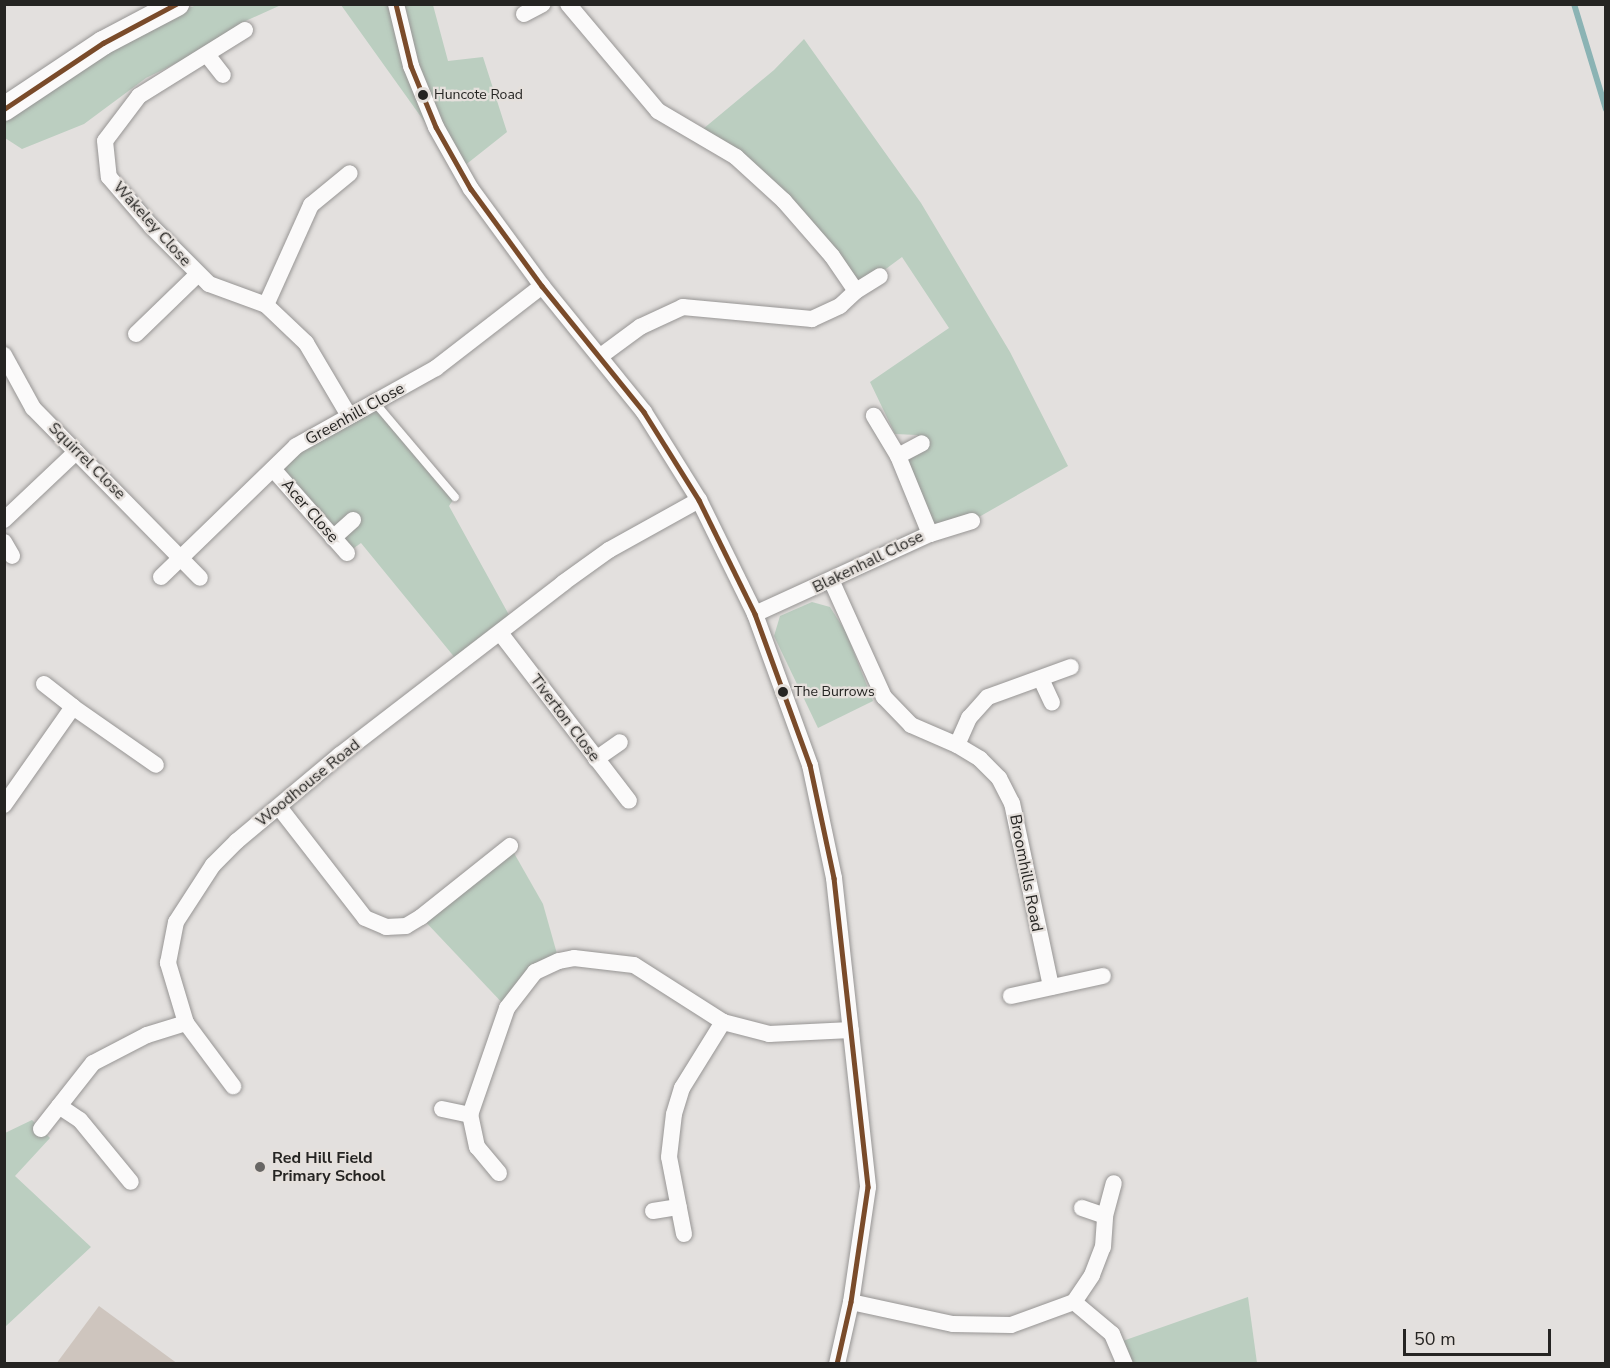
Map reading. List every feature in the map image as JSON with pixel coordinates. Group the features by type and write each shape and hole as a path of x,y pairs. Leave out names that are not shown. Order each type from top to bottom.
{"street":[{"path":"4,109 103,43 177,4"},
{"path":"396,4 411,66 436,126 471,189 542,286 602,355 644,412 699,500 755,614 810,765 824,822 851,1030 868,1187 851,1302 837,1364"},
{"path":"524,14 543,4"},
{"path":"568,4 657,111 736,157 784,201 831,256 856,291"},
{"name":"Wakeley Close","path":"245,30 208,56 185,66 139,96 105,141 109,177 209,284 266,305 306,343 348,414"},
{"path":"208,56 223,75"},
{"path":"266,305 311,205 350,173"},
{"path":"136,334 198,274"},
{"path":"602,355 640,327 683,307 812,319 840,306 856,291 880,276"},
{"name":"Greenhill Close","path":"161,577 296,446 348,414 376,404 478,338 542,286"},
{"name":"Squirrel Close","path":"4,355 33,408 200,578"},
{"name":"Blakenhall Close","path":"755,614 832,582 930,534 898,456 874,416"},
{"path":"898,456 922,442"},
{"path":"4,520 76,453"},
{"name":"Acer Close","path":"273,469 347,553"},
{"name":"Woodhouse Road","path":"186,1023 168,963 176,922 213,866 340,755 609,550 699,500"},
{"path":"333,537 353,520"},
{"path":"930,534 972,521"},
{"name":"Broomhills Road","path":"832,582 884,697 911,726 957,745 980,759 999,778 1012,803 1051,987"},
{"name":"Tiverton Close","path":"501,634 629,801"},
{"path":"957,745 969,718 988,697 1071,667"},
{"path":"1041,679 1052,703"},
{"path":"44,684 156,765"},
{"path":"4,805 73,707"},
{"path":"596,759 620,742"},
{"path":"279,807 365,918 386,927 406,926 421,917 510,846"},
{"path":"499,1173 477,1147 470,1115 507,1008 535,972 558,961 574,958 634,965 723,1022 769,1034 851,1030"},
{"path":"1011,996 1103,976"},
{"path":"684,1234 669,1157 674,1114 682,1088 723,1022"},
{"path":"41,1129 72,1084 93,1063 147,1035 186,1023 233,1086"},
{"path":"59,1106 80,1120 131,1182"},
{"path":"442,1109 470,1115"},
{"path":"851,1302 953,1324 1011,1325 1074,1302 1092,1275 1103,1247 1105,1216 1114,1183"},
{"path":"653,1211 679,1207"},
{"path":"1082,1208 1105,1216"},
{"path":"1074,1302 1112,1334 1125,1364"}],"lane":[{"path":"376,404 455,497"}],"green space":[{"path":"197,5 281,5 241,23 205,49 146,78 84,124 22,149 5,138 5,115 176,12"},
{"path":"341,5 433,5 448,61 483,57 507,132 459,170"},
{"path":"804,39 921,203 1010,352 1068,466 972,521 930,534 898,456 922,442 917,435 895,434 870,382 949,328 902,257 856,291 784,201 697,134 774,70"},
{"path":"376,404 455,497 449,506 514,624 460,664 361,543 347,553 273,469"},
{"path":"812,602 830,607 846,632 873,701 818,728 774,636 780,616"},
{"path":"510,846 543,904 559,961 507,1008 421,917"},
{"path":"32,1120 50,1138 15,1176 91,1247 5,1327 5,1133"},
{"path":"1248,1297 1257,1363 1125,1363 1117,1343"}],"building":[{"path":"99,1306 178,1364 56,1364"}],"waterway":[{"path":"1574,4 1606,109"}],"transit line":[{"name":"50","path":"4,109 103,43 176,4"},
{"name":"50","path":"396,4 411,66 436,127 471,189 542,286 644,412 699,500 755,614 810,765 834,878 868,1187 851,1302 837,1364"}],"place":[{"name":"Huncote Road","path":"423,95"},
{"name":"The Burrows","path":"783,692"},
{"name":"Red Hill Field Primary School","path":"260,1167"}]}
